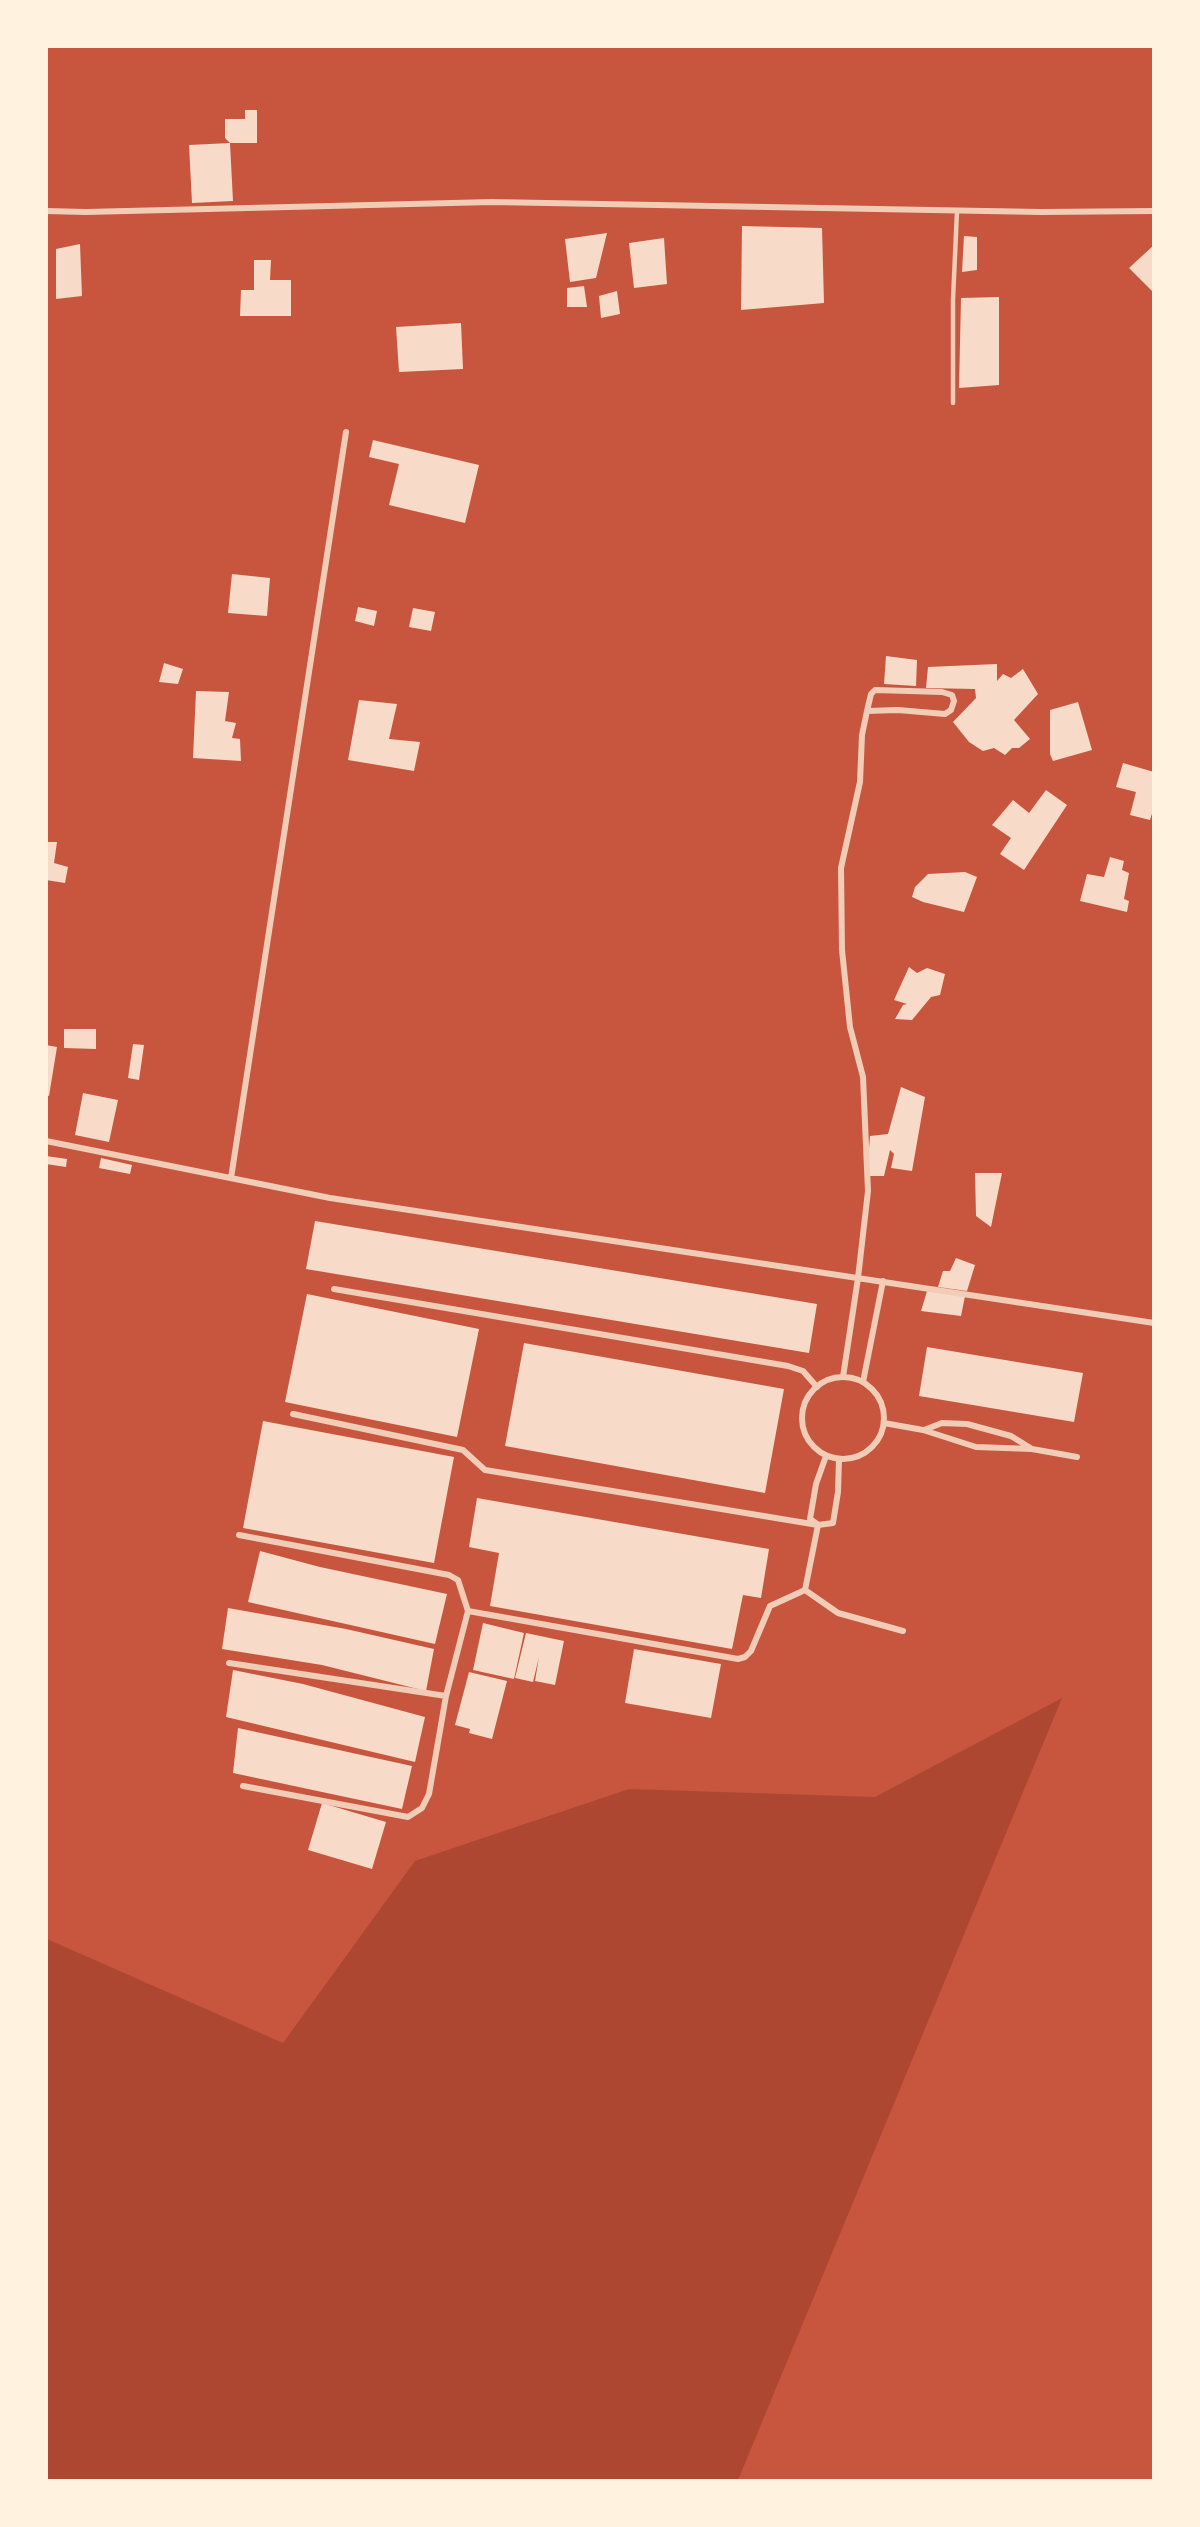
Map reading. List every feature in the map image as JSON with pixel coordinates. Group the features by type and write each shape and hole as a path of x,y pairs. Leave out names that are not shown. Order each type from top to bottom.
{"street":[{"path":"46,211 86,212 492,202 957,211 1154,211"},
{"path":"231,1178 346,432"},
{"path":"843,1377 868,1191 863,1077 850,1027 842,950 841,868 860,782 861,735 871,694 874,690 882,688 942,692 952,695 954,701 951,710 945,714 898,710 867,711"},
{"path":"46,1141 330,1198 1154,1323"},
{"path":"863,1382 883,1281"},
{"path":"334,1288 788,1366 803,1371 817,1387"},
{"path":"843,1377 863,1382 878,1395 883,1407 884,1423 881,1433 874,1445 864,1453 852,1458 839,1459 826,1456 815,1448 807,1437 803,1424 806,1404 817,1387 829,1380 843,1377"},
{"path":"293,1414 463,1450 485,1470 818,1525 833,1523 838,1492 839,1459"},
{"path":"884,1423 923,1430 976,1447 1032,1449 1077,1457"},
{"path":"923,1430 942,1423 967,1424 1011,1436 1032,1449"},
{"path":"818,1525 810,1519 816,1484 826,1456"},
{"path":"805,1590 818,1525"},
{"path":"239,1535 449,1575 459,1580 468,1611 446,1696 429,1794 422,1808 408,1816 243,1786"},
{"path":"468,1611 738,1659 746,1657 751,1651 770,1606 805,1590"},
{"path":"805,1590 838,1613 903,1631"},
{"path":"230,1663 446,1696"}],"lane":[{"path":"953,403 952,300 957,211"}],"shaded area":[{"path":"1062,1698 738,2480 47,2480 47,1939 283,2043 415,1861 629,1789 875,1797"}],"building":[{"path":"245,110 257,110 257,143 230,143 225,138 225,119 245,119"},
{"path":"230,143 233,201 192,203 189,145"},
{"path":"742,226 822,228 824,303 741,310"},
{"path":"607,233 596,278 570,282 565,239"},
{"path":"964,236 977,237 977,270 962,272"},
{"path":"664,238 667,284 634,288 629,243"},
{"path":"80,244 82,296 56,299 56,249"},
{"path":"1154,245 1154,293 1129,268"},
{"path":"254,260 271,260 270,280 291,280 291,316 240,316 241,290 254,290"},
{"path":"584,286 587,307 567,307 567,288"},
{"path":"617,291 620,314 601,318 599,296"},
{"path":"999,297 999,385 959,388 961,298"},
{"path":"461,323 463,369 399,372 396,327"},
{"path":"373,440 479,465 465,523 389,505 399,464 369,457"},
{"path":"232,574 270,578 267,616 228,613"},
{"path":"358,607 377,611 374,626 355,621"},
{"path":"413,608 435,612 431,631 409,627"},
{"path":"886,656 917,660 916,686 884,684"},
{"path":"164,663 183,669 178,684 159,682"},
{"path":"997,664 997,681 1003,674 1011,678 1023,669 1038,694 1014,720 1030,739 1019,748 1012,748 1005,755 994,748 983,751 969,742 953,722 976,698 975,689 926,688 928,667"},
{"path":"196,691 229,692 225,721 236,723 232,738 240,739 241,761 193,758"},
{"path":"359,700 397,704 389,739 420,742 414,771 348,760"},
{"path":"1078,702 1092,750 1053,761 1050,754 1050,710"},
{"path":"1123,763 1154,772 1154,807 1150,820 1130,815 1136,792 1116,787"},
{"path":"1046,790 1067,805 1024,870 1000,854 1011,838 992,825 1013,800 1029,813"},
{"path":"46,842 57,842 54,863 68,867 65,883 46,880"},
{"path":"1110,857 1124,861 1122,870 1129,873 1124,899 1129,901 1127,912 1080,901 1087,874 1104,877"},
{"path":"965,872 977,877 964,912 912,897 915,887 928,874"},
{"path":"909,967 917,973 927,968 945,974 940,995 931,997 912,1020 895,1019 903,1005 907,1004 894,1000"},
{"path":"64,1029 96,1029 96,1049 64,1048"},
{"path":"133,1044 144,1045 139,1080 128,1078"},
{"path":"46,1045 57,1047 49,1096 46,1095"},
{"path":"901,1087 925,1097 912,1171 891,1168 894,1154 890,1150 884,1176 867,1176 870,1136 888,1134"},
{"path":"83,1093 118,1100 109,1142 75,1135"},
{"path":"46,1156 67,1159 66,1167 46,1164"},
{"path":"101,1158 132,1165 130,1174 99,1168"},
{"path":"975,1173 1002,1173 991,1227 976,1216"},
{"path":"315,1221 817,1304 809,1353 306,1269"},
{"path":"956,1258 975,1265 967,1291 938,1287 943,1271 950,1271"},
{"path":"927,1291 965,1296 961,1316 921,1311"},
{"path":"307,1294 479,1329 457,1437 285,1402"},
{"path":"524,1343 784,1389 765,1493 505,1446"},
{"path":"927,1347 1083,1373 1074,1422 919,1396"},
{"path":"263,1421 454,1457 434,1563 243,1528"},
{"path":"477,1498 769,1549 761,1598 743,1595 732,1649 490,1606 499,1553 469,1547"},
{"path":"260,1551 320,1567 447,1594 435,1644 248,1602"},
{"path":"228,1608 346,1629 434,1649 426,1691 322,1665 222,1649"},
{"path":"483,1623 524,1633 514,1679 473,1670"},
{"path":"526,1633 564,1641 555,1685 535,1681 539,1657 533,1682 515,1678"},
{"path":"634,1649 721,1664 711,1718 625,1703"},
{"path":"233,1670 303,1684 425,1717 415,1762 226,1717"},
{"path":"469,1672 507,1681 492,1739 469,1733 470,1729 455,1725"},
{"path":"238,1728 412,1766 402,1809 233,1773"},
{"path":"322,1803 386,1822 372,1869 308,1850"}]}
